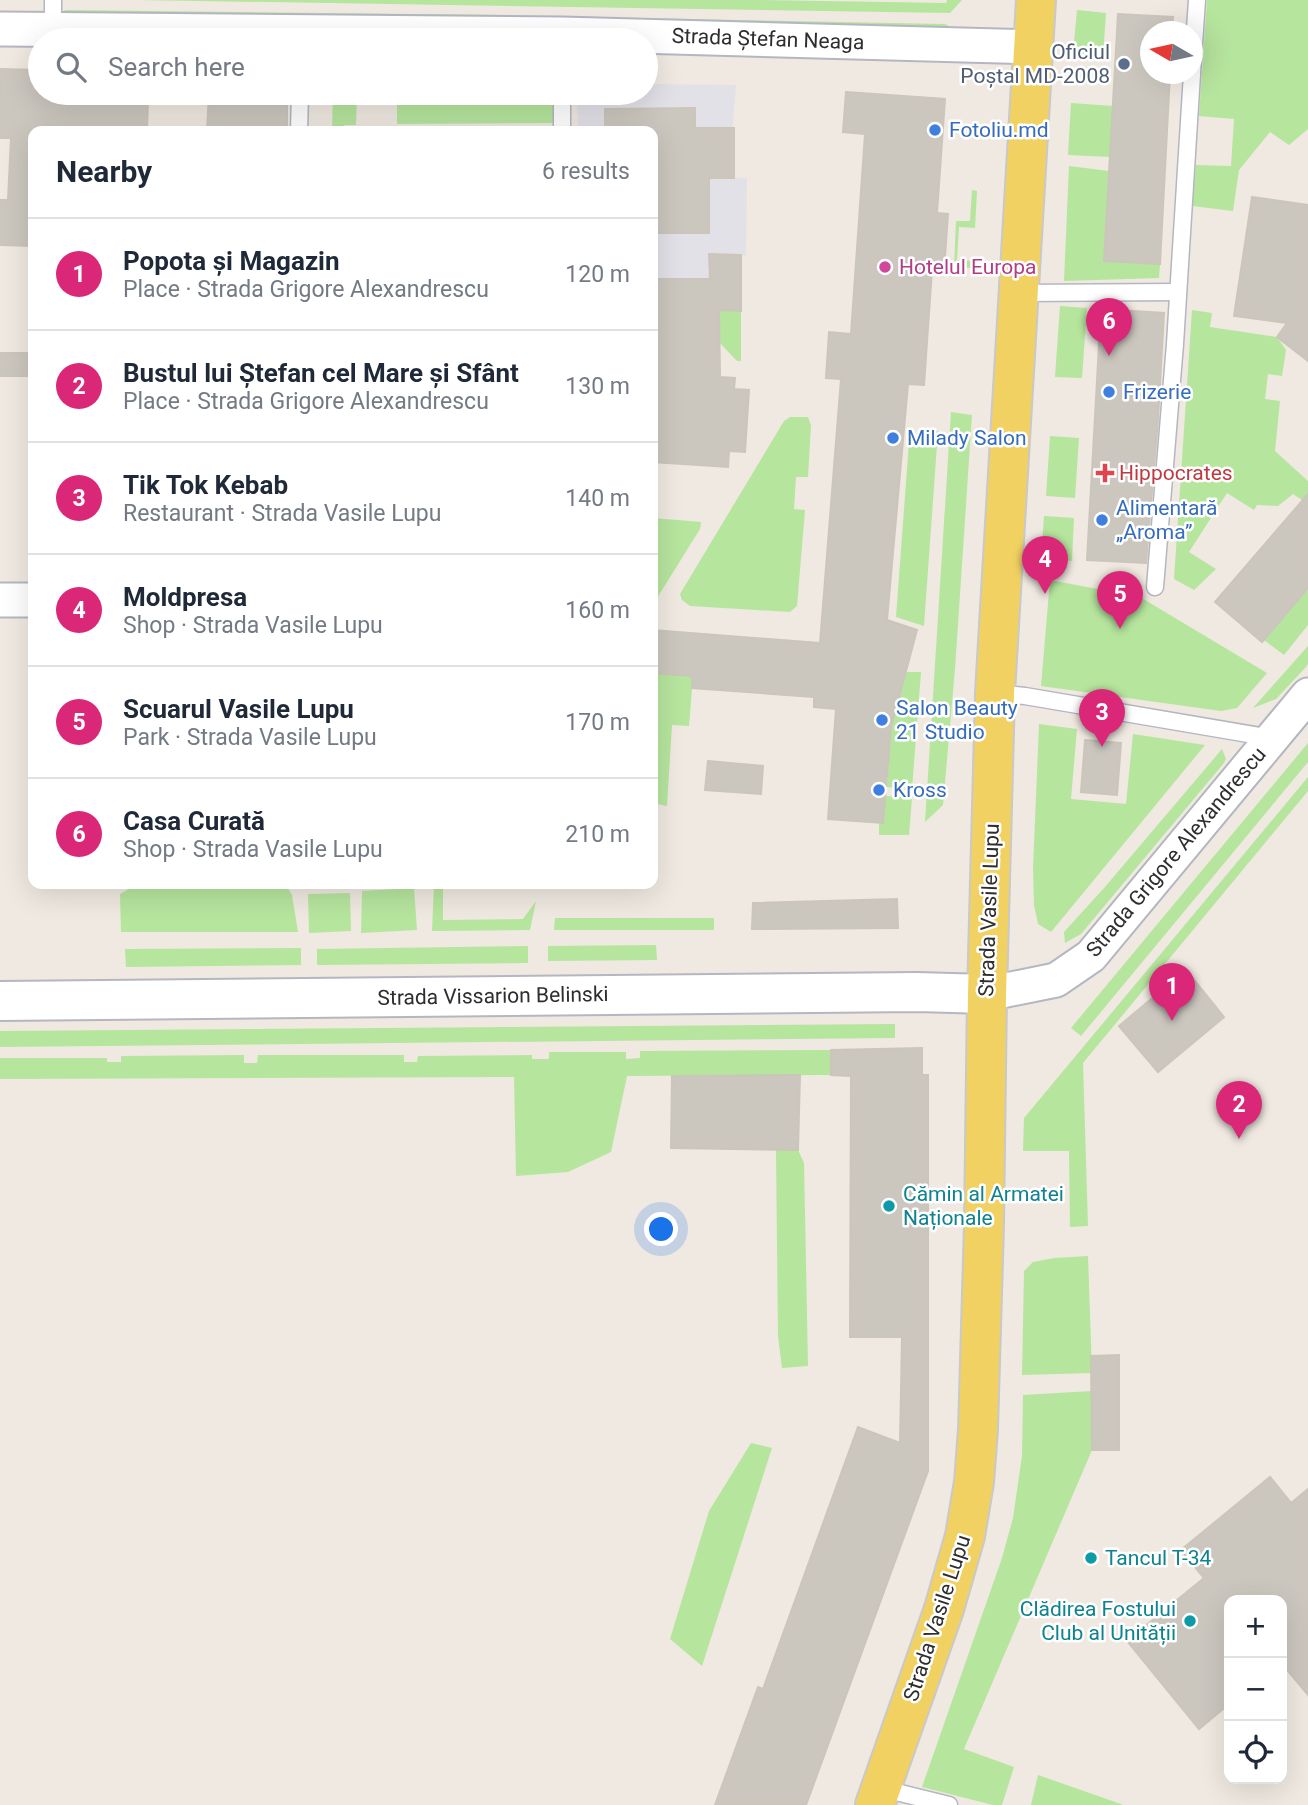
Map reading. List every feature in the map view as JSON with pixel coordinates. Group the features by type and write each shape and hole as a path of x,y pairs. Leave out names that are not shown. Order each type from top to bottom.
{"main road":[{"name":"Strada Vasile Lupu","path":"877,1797 944,1609 965,1536 974,1482 984,1224 995,693 1036,0"},
{"name":"Strada Vissarion Belinski","path":"0,1001 903,992 987,994"}],"street":[{"name":"Strada Ștefan Neaga","path":"0,29 53,14 211,28"},
{"name":"Strada Ștefan Neaga","path":"658,39 1033,47"},
{"path":"0,600 28,600"},
{"name":"Strada Grigore Alexandrescu","path":"987,994 1056,981 1091,956 1308,695"}],"lane":[{"path":"1196,21 1197,0"},
{"path":"1155,587 1191,84"},
{"path":"299,126 300,105"},
{"path":"562,105 562,126"},
{"path":"1019,293 1178,292"},
{"path":"995,693 1272,738"},
{"path":"877,1797 948,1805"}],"shaded area":[{"path":"658,84 736,85 733,121 734,178 747,178 746,256 741,255 741,311 658,308 658,126 578,126 577,105 658,105"}],"green space":[{"path":"137,0 759,0 946,3 947,0 962,0 950,13"},
{"path":"1207,0 1308,0 1308,129 1289,145 1270,132 1239,170 1233,211 1192,206 1196,165 1231,166 1234,119 1199,116"},
{"path":"1077,10 1106,13 1103,56 1073,53"},
{"path":"63,11 501,15 497,20 65,16"},
{"path":"540,16 944,24 948,25 949,30 540,24"},
{"path":"1071,103 1113,106 1110,157 1068,155"},
{"path":"333,105 357,105 356,125 332,126"},
{"path":"397,105 555,105 554,123 397,124"},
{"path":"1069,166 1109,171 1104,261 1160,264 1159,278 1064,281"},
{"path":"972,190 977,191 975,228 959,227 957,260 974,261 973,268 954,267 956,221 970,221"},
{"path":"1060,306 1087,308 1082,378 1055,377"},
{"path":"719,310 741,311 741,361 737,361 719,342"},
{"path":"1192,310 1212,313 1210,327 1277,337 1286,350 1282,376 1268,374 1265,399 1280,401 1275,451 1308,481 1308,504 1293,494 1278,506 1257,505 1254,510 1227,493 1189,552 1216,569 1194,590 1174,579"},
{"path":"951,412 972,415 943,805 925,822"},
{"path":"790,417 808,417 811,425 808,477 796,477 794,509 805,510 797,606 790,612 690,606 682,600 680,594 784,421"},
{"path":"923,430 938,431 924,626 896,617 909,442 921,444"},
{"path":"1050,436 1079,438 1075,498 1046,496"},
{"path":"1044,516 1074,518 1072,561 1041,559"},
{"path":"658,518 701,522 700,529 658,596"},
{"path":"1050,580 1140,597 1267,673 1237,708 1221,711 1041,686"},
{"path":"1308,588 1308,625 1284,655 1264,640"},
{"path":"1308,646 1308,664 1305,668 1276,699 1253,708"},
{"path":"905,672 921,672 912,789 887,787 892,713"},
{"path":"658,673 693,676 689,726 672,725 667,806 658,804"},
{"path":"1039,724 1077,729 1071,799 1126,804 1133,734 1205,745 1051,932 1038,924 1034,905"},
{"path":"1308,743 1308,762 1081,1036 1071,1028"},
{"path":"1222,749 1226,759 1224,763 1081,934 1065,943 1064,932"},
{"path":"1308,777 1308,791 1083,1063 1088,1226 1070,1227 1069,1151 1023,1151 1024,1118"},
{"path":"885,796 912,798 909,835 879,835 879,823 883,823"},
{"path":"129,889 288,889 292,895 298,932 121,932 120,894"},
{"path":"414,889 417,930 361,933 362,891"},
{"path":"434,889 443,889 443,920 523,919 536,901 530,930 432,931"},
{"path":"350,893 351,931 309,933 308,894"},
{"path":"555,918 714,918 714,930 554,930"},
{"path":"656,945 657,960 548,961 548,946"},
{"path":"528,946 528,963 317,965 317,949"},
{"path":"301,948 301,965 126,967 125,949"},
{"path":"895,1024 895,1038 0,1047 0,1031"},
{"path":"831,1050 831,1075 627,1076 611,1152 568,1172 516,1176 514,1077 0,1079 0,1058 107,1058 107,1062 121,1062 121,1056 244,1055 244,1063 257,1063 258,1055 404,1055 404,1062 417,1062 418,1056 532,1055 532,1059 549,1059 549,1052 626,1052 626,1059 640,1058 640,1051"},
{"path":"776,1150 798,1150 804,1163 808,1366 782,1368 778,1336"},
{"path":"1088,1256 1092,1373 1022,1375 1024,1271 1033,1262"},
{"path":"1092,1391 1092,1450 964,1749 1014,1767 1002,1805 922,1787 1002,1558 1013,1518 1022,1456 1023,1395"},
{"path":"751,1443 772,1448 702,1666 670,1639 709,1511"},
{"path":"1038,1775 1118,1803 1123,1805 1031,1805"}],"building":[{"path":"1118,14 1173,17 1173,21 1140,21 1140,84 1169,84 1160,264 1104,261"},
{"path":"0,69 28,70 28,105 148,105 147,126 28,126 28,246 0,245 0,200 8,200 11,138 0,138"},
{"path":"846,92 945,99 937,213 948,214 944,271 932,270 924,385 908,384 887,620 917,630 891,727 883,823 828,819 836,709 814,707 814,697 692,688 692,676 658,673 658,630 820,643 841,379 826,378 829,332 851,334 865,134 843,132"},
{"path":"208,105 287,105 287,126 207,126"},
{"path":"695,108 695,128 734,128 734,178 709,178 709,233 658,233 658,126 605,126 605,109"},
{"path":"1252,197 1308,205 1308,361 1277,337 1287,323 1234,316"},
{"path":"709,254 741,255 741,311 719,310 720,377 735,378 734,389 749,390 745,452 729,451 728,467 658,462 658,279 710,279"},
{"path":"1101,309 1164,313 1146,563 1087,560"},
{"path":"0,353 28,353 28,376 0,376"},
{"path":"1308,494 1308,588 1262,642 1215,602"},
{"path":"1085,740 1121,743 1117,795 1081,792"},
{"path":"708,761 763,766 761,794 705,790"},
{"path":"897,899 898,928 752,929 753,903"},
{"path":"1186,970 1224,1017 1158,1072 1119,1026"},
{"path":"922,1048 922,1075 928,1075 928,1471 806,1805 715,1805 758,1687 763,1689 858,1427 900,1443 902,1337 850,1337 851,1076 831,1075 831,1050"},
{"path":"800,1075 798,1150 671,1148 672,1076"},
{"path":"1119,1355 1119,1450 1092,1450 1091,1356"},
{"name":"Clădirea Fostului Club al Unității","path":"1270,1477 1291,1503 1308,1489 1308,1695 1287,1670 1287,1595 1224,1595 1224,1708 1199,1729 1127,1641 1204,1578 1181,1550"}],"place":[{"name":"Oficiul Poștal MD-2008","path":"1124,64"},
{"name":"Fotoliu.md","path":"935,130"},
{"name":"Hotelul Europa","path":"885,267"},
{"name":"Casa Curată","path":"1109,356"},
{"name":"Frizerie","path":"1109,392"},
{"name":"Milady Salon","path":"893,438"},
{"name":"Hippocrates","path":"1105,473"},
{"name":"Alimentară „Aroma”","path":"1102,520"},
{"name":"Moldpresa","path":"1045,594"},
{"name":"Scuarul Vasile Lupu","path":"1120,629"},
{"name":"Salon Beauty 21 Studio","path":"882,720"},
{"name":"Tik Tok Kebab","path":"1102,747"},
{"name":"Kross","path":"879,790"},
{"name":"Popota și Magazin","path":"1172,1021"},
{"name":"Bustul lui Ștefan cel Mare și Sfânt","path":"1239,1139"},
{"name":"Cămin al Armatei Naționale","path":"889,1206"},
{"name":"Tancul T-34","path":"1091,1558"},
{"name":"Clădirea Fostului Club al Unității","path":"1190,1621"}]}
